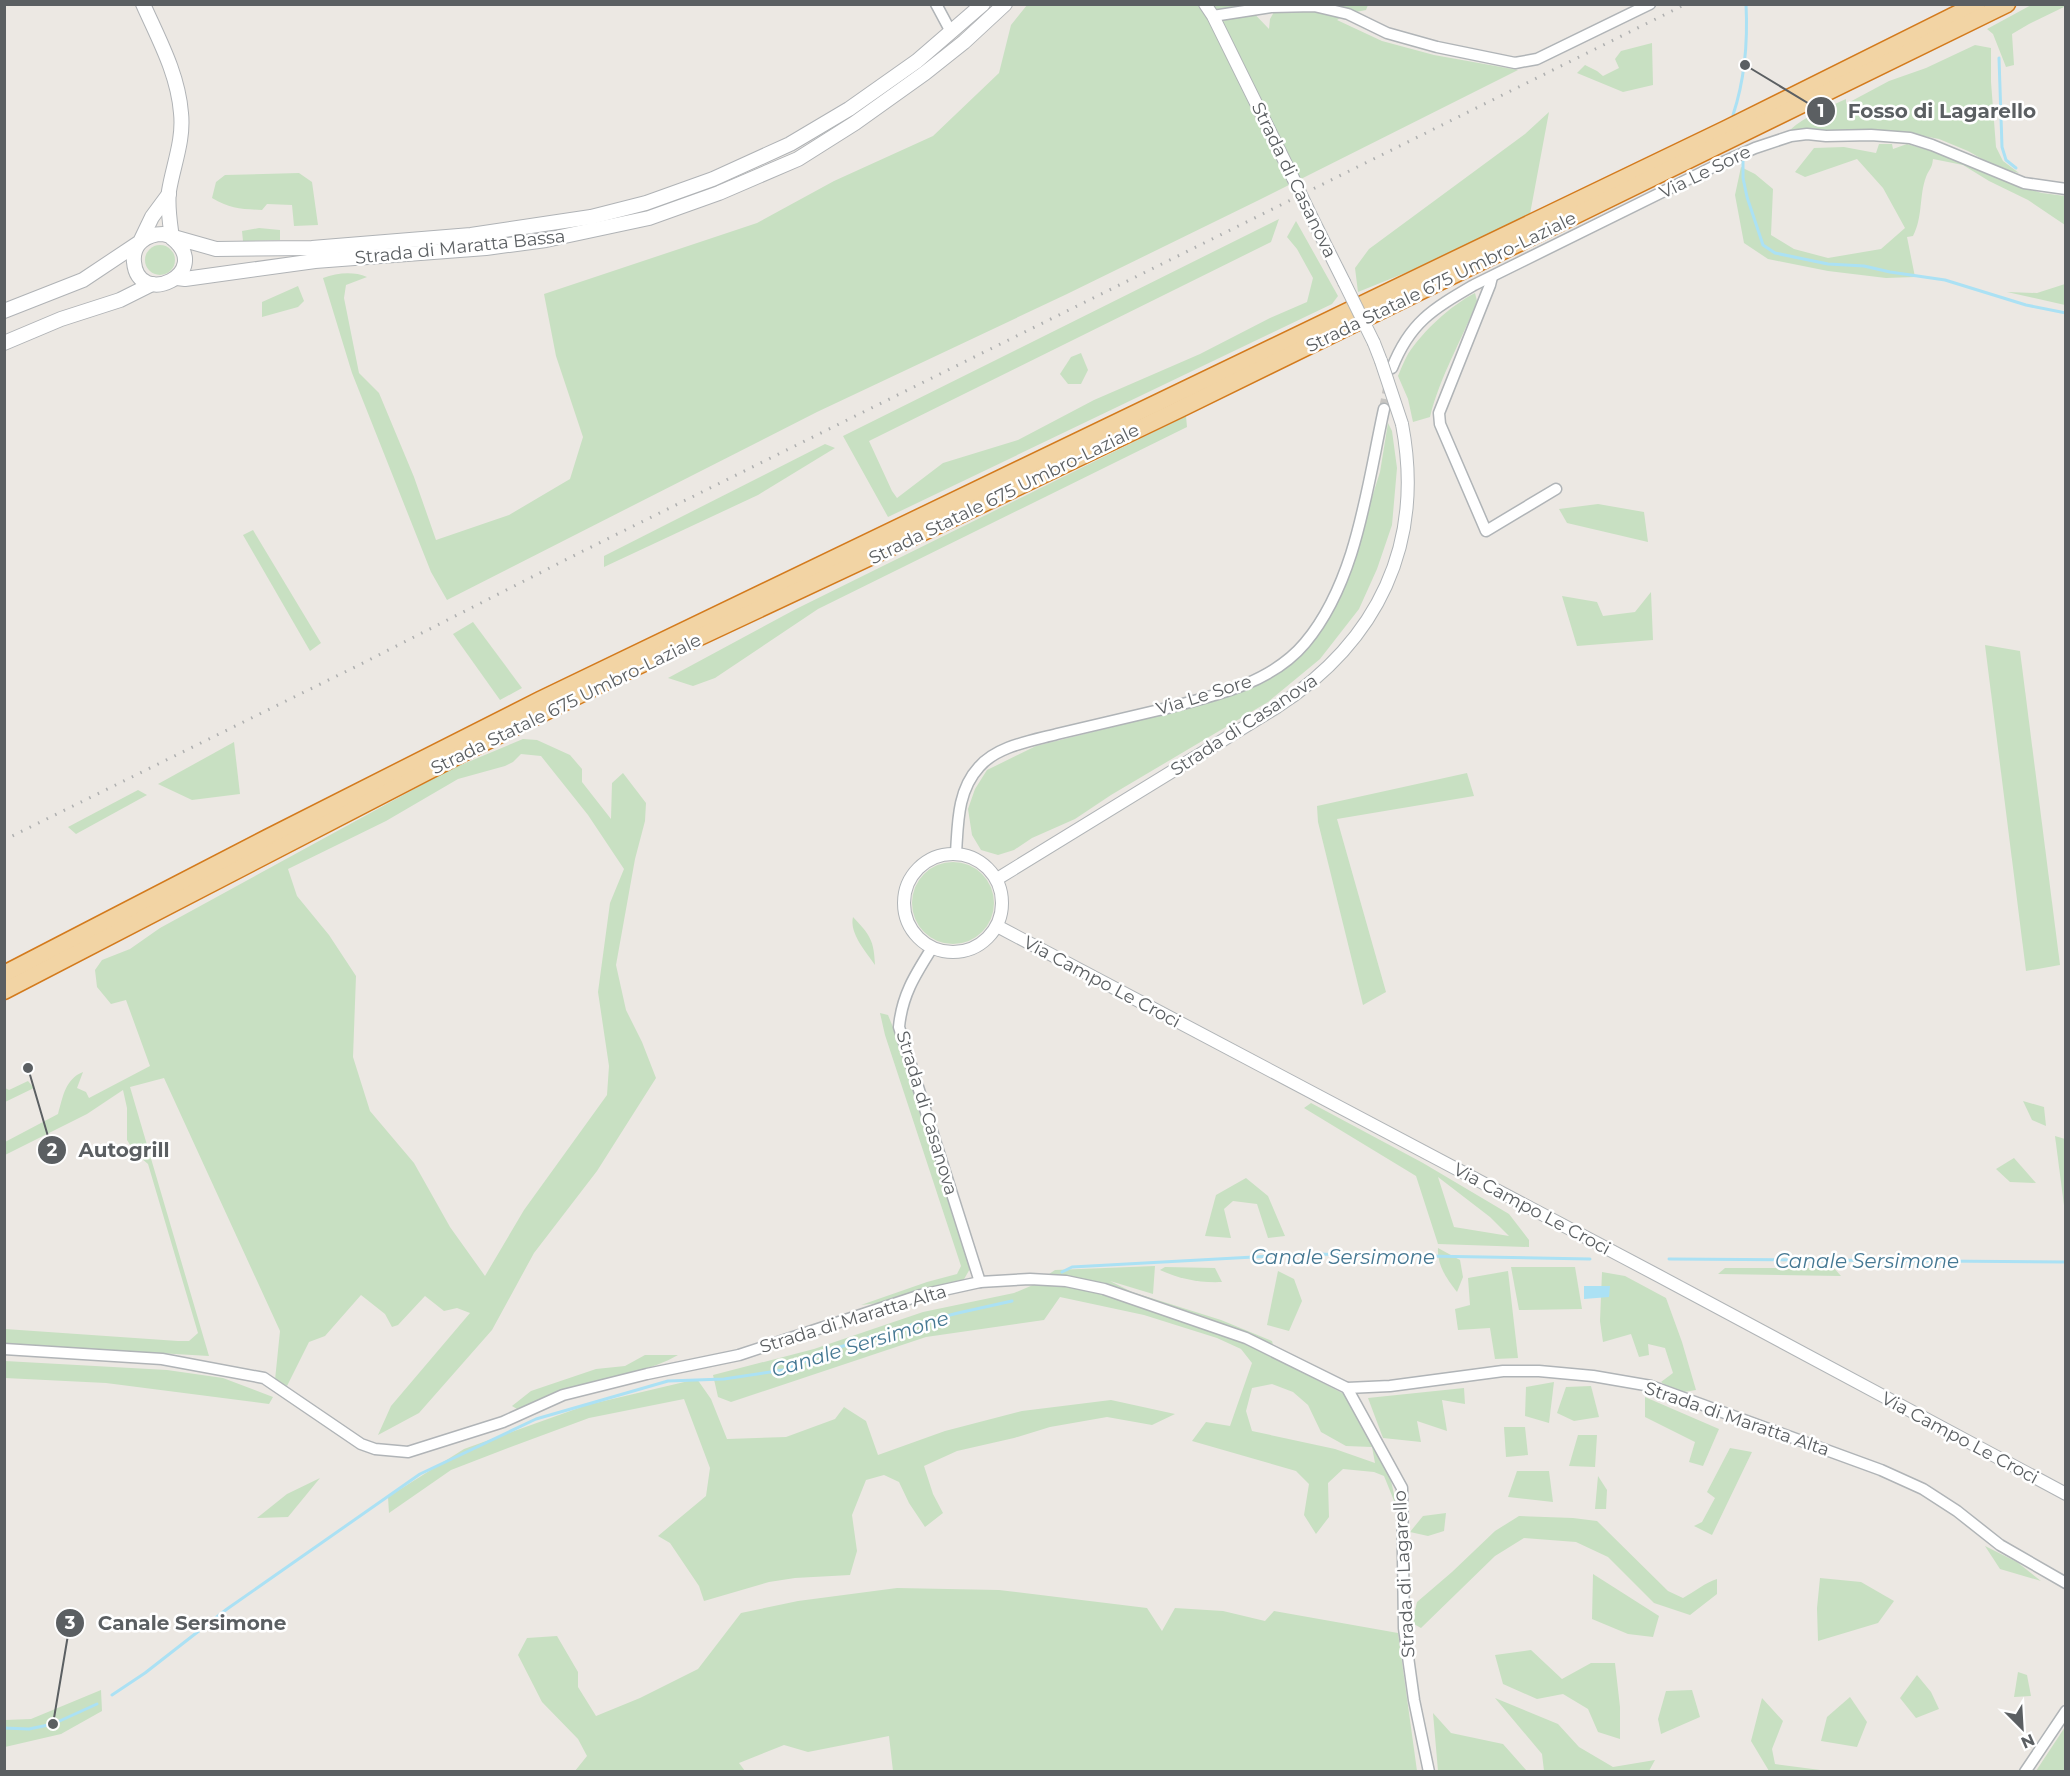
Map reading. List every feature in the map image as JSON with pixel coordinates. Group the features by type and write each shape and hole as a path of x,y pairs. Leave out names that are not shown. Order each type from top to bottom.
{"highway":[{"name":"Strada Statale 675 Umbro-Laziale","path":"4,974 540,700 1704,140 1977,4"},
{"name":"Strada Statale 675 Umbro-Laziale","path":"4,991 467,751 613,679 1160,419 2007,4"}],"main road":[{"path":"143,4 170,63 182,114 169,194 172,238"},
{"name":"Strada di Maratta Bassa","path":"172,238 216,249 323,247 471,235 591,217 646,203 713,179 790,144 849,110 917,61 983,4"},
{"name":"Strada di Maratta Bassa","path":"177,278 185,279 315,261 536,242 649,218 719,193 798,159 855,123 925,73 964,42 1005,4"},
{"path":"4,311 83,280 140,242 155,234 164,234 172,238 182,249 184,256 177,278 166,284 152,284 144,281 134,267 133,258 135,250 140,242 152,217 169,194"},
{"path":"4,343 61,319 120,300 152,284"}],"street":[{"path":"936,4 951,32"},
{"name":"Strada di Casanova","path":"997,879 1303,690 1341,656 1367,620 1382,596 1398,557 1406,520 1408,453 1402,424 1381,361 1293,178 1205,4"},
{"path":"1213,16 1271,7 1314,6 1347,14 1387,33 1437,47 1515,63 1537,59 1650,4"},
{"name":"Via Le Sore","path":"1392,368 1401,346 1413,329 1451,298 1721,163 1791,136 1871,135 1910,138 2024,183 2066,189"},
{"path":"1492,277 1439,413 1440,424 1486,531 1556,489"},
{"name":"Via Le Sore","path":"956,853 962,795 980,766 995,754 1022,743 1187,702 1244,685 1279,666 1305,644 1329,608 1344,576 1354,544 1384,409"},
{"path":"956,853 980,861 997,879 1002,903 997,926 985,940 968,950 950,952 932,948 922,942 908,924 903,902 905,890 909,880 924,862 934,857 956,853"},
{"name":"Via Campo Le Croci","path":"997,926 2066,1494"},
{"name":"Strada di Casanova","path":"932,948 905,994 900,1011 899,1027 980,1282"},
{"name":"Strada di Maratta Alta","path":"4,1349 162,1359 264,1378 361,1444 375,1449 408,1452 502,1422 563,1395 647,1374 739,1355 921,1295 980,1282 1030,1279 1066,1281 1104,1289 1246,1338 1347,1388 1390,1386 1503,1371 1539,1371 1593,1376 1650,1386 1881,1470 1923,1489 1957,1510 2000,1545 2066,1583"},
{"name":"Strada di Lagarello","path":"1347,1388 1402,1488 1404,1628 1414,1700 1429,1772"},
{"path":"2025,1772 2066,1711"}],"green space":[{"path":"2033,4 2066,6 2012,34 2014,65 2006,67 1993,34 1987,29"},
{"path":"1027,5 1246,5 1269,29 1270,19 1278,5 1368,5 1366,10 1346,14 1337,20 1382,41 1434,55 1518,70 1067,294 817,412 447,600 431,572 352,373 323,278 345,273 367,277 346,285 344,298 359,373 379,393 414,477 436,540 509,515 570,479 583,437 556,356 544,294 757,223 834,181 933,136 999,73 1011,25"},
{"path":"1652,43 1653,85 1623,92 1577,73 1585,65 1603,76 1619,68 1615,59 1621,51"},
{"path":"1975,45 1991,48 1996,147 2003,161 2019,173 1998,168 1968,151 1939,139 1897,131 1840,133 1812,129 1790,130 1824,109 1846,99 1846,104 1889,81 1926,68"},
{"path":"1549,112 1530,214 1410,271 1358,292 1355,268 1369,249 1525,134"},
{"path":"1879,144 1892,144 1893,149 1907,144 1955,158 2015,185 2042,193 2065,196 2065,225 2028,200 1963,165 1933,159 1924,184 1916,229 1913,236 1907,237 1915,277 1886,278 1828,271 1768,259 1744,243 1735,195 1741,167 1755,174 1773,189 1771,235 1794,249 1828,258 1881,249 1905,228 1883,188 1857,159 1805,177 1795,172 1814,148 1844,147 1876,153"},
{"path":"299,173 312,182 318,225 294,226 292,205 267,204 262,210 248,209 230,206 212,198 216,182 225,175"},
{"path":"1279,219 1271,242 869,441 892,491 897,498 943,463 1018,440 1094,400 1200,354 1307,302 1313,278 1297,249 1287,237 1296,221 1338,296 1332,304 888,517 843,436"},
{"path":"259,228 280,230 280,240 243,241 242,231"},
{"path":"160,245 171,249 175,260 171,271 160,275 149,271 145,260 149,249"},
{"path":"2065,284 2065,305 2007,292 2037,293"},
{"path":"298,286 304,301 298,307 262,317 262,302"},
{"path":"1475,293 1477,301 1445,373 1430,417 1413,422 1408,399 1398,376 1405,359 1438,319"},
{"path":"1081,353 1088,370 1081,384 1068,384 1060,374 1071,357"},
{"path":"1186,416 1187,427 818,609 715,678 693,686 668,678 796,609"},
{"path":"1388,423 1392,431 1397,468 1392,525 1377,569 1359,609 1320,659 1268,702 1111,795 1075,819 1032,838 1014,850 998,855 981,850 972,835 968,809 975,789 987,770 1036,746 1234,694 1291,665 1319,635 1340,599 1380,472"},
{"path":"825,444 835,448 758,495 604,567 604,556"},
{"path":"1598,504 1644,512 1648,542 1567,523 1559,509"},
{"path":"253,530 321,643 310,651 243,535"},
{"path":"1651,592 1653,640 1577,646 1562,596 1597,602 1603,616 1635,612"},
{"path":"473,622 522,688 500,700 453,634"},
{"path":"1985,645 2020,651 2060,965 2026,971"},
{"path":"523,739 537,740 570,755 582,769 582,782 611,819 612,783 623,773 646,803 645,821 635,859 616,965 626,1010 656,1078 597,1171 534,1253 492,1330 419,1413 378,1435 391,1406 470,1313 457,1308 444,1311 425,1296 398,1325 392,1327 385,1314 361,1295 325,1336 309,1342 287,1386 275,1380 280,1331 164,1078 130,1087 209,1356 5,1344 5,1329 178,1341 189,1341 198,1333 148,1164 135,1153 127,1140 127,1108 123,1090 87,1114 5,1155 5,1142 58,1114 68,1084 77,1075 83,1072 77,1088 86,1092 89,1098 150,1066 126,1000 111,1004 97,987 95,970 102,960 130,949 160,928 449,770","holes":["521,754 541,756 588,815 624,869 610,903 598,992 609,1066 607,1095 524,1210 485,1276 450,1227 414,1163 370,1111 353,1057 356,976 329,935 297,896 288,869 386,821 458,779 505,766"]},
{"path":"234,742 240,794 192,800 158,784"},
{"path":"1467,773 1474,796 1337,819 1386,992 1363,1005 1318,822 1317,806"},
{"path":"138,790 147,795 76,834 68,827"},
{"path":"953,862 969,865 982,874 991,887 994,903 991,919 982,932 969,941 953,944 937,941 924,932 915,919 912,903 915,887 924,874 937,865"},
{"path":"853,917 870,938 874,949 875,965 856,936 852,923"},
{"path":"880,1013 888,1015 897,1037 971,1267 963,1281 942,1285 888,1302 861,1305 957,1274 961,1266 885,1035"},
{"path":"28,1081 34,1088 5,1102 5,1088 9,1090"},
{"path":"2023,1101 2044,1107 2046,1126 2032,1120"},
{"path":"1311,1103 1423,1163 1509,1214 1529,1240 1529,1247 1438,1244 1416,1176 1304,1108","holes":["1438,1177 1490,1217 1509,1236 1454,1227"]},
{"path":"2055,1136 2065,1139 2065,1213"},
{"path":"2014,1158 2036,1183 2010,1182 1996,1169"},
{"path":"1246,1178 1268,1196 1285,1236 1268,1238 1257,1204 1233,1201 1224,1209 1231,1238 1205,1236 1216,1195"},
{"path":"1438,1248 1460,1260 1463,1277 1457,1292 1443,1271"},
{"path":"1155,1266 1153,1294 1110,1281 1132,1292 1221,1320 1272,1341 1277,1359 1344,1394 1390,1476 1397,1508 1384,1476 1374,1472 1343,1469 1328,1483 1329,1517 1316,1534 1304,1515 1309,1484 1296,1471 1192,1441 1206,1422 1230,1426 1252,1363 1241,1349 1217,1338 1144,1315 1060,1297 1044,1320 926,1337 731,1402 718,1397 713,1375 814,1349 923,1312 1014,1293 1033,1285 1055,1270","holes":["1272,1384 1293,1392 1308,1405 1321,1432 1346,1446 1372,1447 1375,1463 1335,1449 1252,1431 1246,1411 1252,1388"]},
{"path":"1165,1267 1215,1268 1222,1282 1182,1278 1160,1270"},
{"path":"1511,1267 1575,1267 1582,1309 1519,1310"},
{"path":"1725,1268 1834,1268 1841,1276 1718,1274"},
{"path":"1278,1271 1294,1279 1302,1301 1289,1331 1267,1325"},
{"path":"1508,1271 1518,1358 1495,1359 1490,1328 1458,1330 1455,1309 1470,1305 1468,1278"},
{"path":"1602,1272 1625,1276 1666,1298 1696,1390 1678,1393 1661,1382 1673,1373 1665,1348 1648,1344 1649,1355 1639,1357 1631,1334 1603,1342 1600,1321"},
{"path":"645,1355 678,1355 647,1368 593,1382 517,1409 512,1406 531,1391 596,1369 625,1366"},
{"path":"5,1361 167,1370 223,1378 273,1397 269,1404 106,1383 5,1378"},
{"path":"697,1379 711,1399 727,1439 786,1437 835,1419 844,1407 866,1421 878,1455 945,1431 1022,1411 1111,1400 1175,1414 1152,1425 1107,1417 1050,1427 957,1451 924,1466 933,1494 943,1513 925,1527 909,1503 899,1482 884,1475 866,1480 852,1515 857,1551 850,1575 769,1582 704,1601 699,1586 670,1543 658,1536 706,1496 710,1468 684,1399 589,1418 451,1470 389,1513 388,1497 464,1449 587,1405"},
{"path":"1554,1382 1549,1423 1525,1416 1526,1387"},
{"path":"1591,1386 1599,1417 1574,1421 1557,1413 1566,1387"},
{"path":"1464,1388 1465,1404 1442,1400 1447,1431 1417,1421 1421,1442 1383,1438 1368,1398"},
{"path":"1645,1397 1719,1429 1703,1466 1689,1462 1695,1442 1645,1417"},
{"path":"1504,1427 1525,1427 1528,1455 1506,1457"},
{"path":"1578,1435 1597,1435 1595,1467 1569,1466"},
{"path":"1730,1448 1752,1452 1712,1535 1694,1526 1702,1522 1715,1498 1707,1492"},
{"path":"1517,1471 1549,1471 1553,1502 1508,1497"},
{"path":"1598,1476 1607,1490 1606,1509 1595,1509"},
{"path":"320,1478 288,1517 257,1518 287,1494"},
{"path":"1446,1513 1444,1531 1428,1536 1410,1532 1423,1516"},
{"path":"1519,1516 1597,1521 1668,1591 1683,1598 1717,1579 1717,1594 1690,1615 1654,1603 1608,1557 1576,1542 1524,1538 1495,1556 1421,1628 1412,1623 1417,1602 1495,1531"},
{"path":"1985,1546 2017,1562 2041,1581 2000,1569"},
{"path":"1593,1574 1659,1616 1653,1637 1628,1634 1592,1619"},
{"path":"1820,1578 1861,1582 1894,1601 1878,1623 1818,1641 1817,1608"},
{"path":"897,1588 999,1590 1147,1608 1162,1631 1175,1608 1223,1611 1265,1621 1274,1611 1398,1633 1417,1771 893,1771 889,1736 808,1752 784,1745 739,1763 745,1771 575,1771 587,1756 578,1739 542,1702 518,1655 527,1638 557,1636 578,1672 578,1687 596,1716 640,1698 698,1669 741,1613 798,1601"},
{"path":"1531,1650 1562,1679 1591,1663 1615,1663 1620,1707 1620,1739 1598,1732 1588,1709 1563,1694 1537,1699 1503,1684 1495,1655"},
{"path":"2018,1672 2027,1675 2031,1696 2014,1697"},
{"path":"1917,1675 1931,1692 1939,1709 1916,1718 1900,1698"},
{"path":"101,1690 102,1711 61,1734 5,1747 5,1720 31,1719"},
{"path":"1692,1690 1700,1717 1661,1734 1658,1719 1666,1691"},
{"path":"1850,1697 1867,1722 1857,1747 1821,1741 1827,1717"},
{"path":"1495,1698 1558,1724 1579,1747 1613,1767 1655,1760 1649,1771 1544,1771 1542,1754"},
{"path":"1762,1698 1783,1721 1772,1749 1775,1764 1828,1771 1769,1771 1751,1741"},
{"path":"1433,1713 1451,1733 1503,1744 1527,1771 1438,1771"},
{"path":"2065,1727 2065,1771 2036,1771"}],"water":[{"path":"1584,1286 1610,1286 1609,1297 1584,1299"}],"waterway":[{"path":"1733,115 1745,61 1746,4"},
{"path":"1999,58 2002,147 2006,160 2016,168"},
{"path":"1743,161 1743,178 1747,197 1763,245 1775,253 1828,264 1864,266 1945,280 2026,305 2066,313"},
{"name":"Canale Sersimone","path":"1062,1272 1072,1267 1311,1254 1590,1259"},
{"name":"Canale Sersimone","path":"1669,1259 2066,1262"},
{"name":"Canale Sersimone","path":"112,1695 145,1673 227,1609 420,1474 536,1419 668,1381 724,1379 783,1370 840,1347 896,1329 1012,1301"},
{"name":"Canale Sersimone","path":"4,1728 29,1729 53,1724 97,1704"}],"tunnel":[{"path":"1384,409 1389,383"}],"railway":[{"path":"4,840 1686,4"}],"place":[{"name":"Fosso di Lagarello","path":"1745,65"},
{"name":"Autogrill","path":"28,1068"},
{"name":"Canale Sersimone","path":"53,1724"}]}
